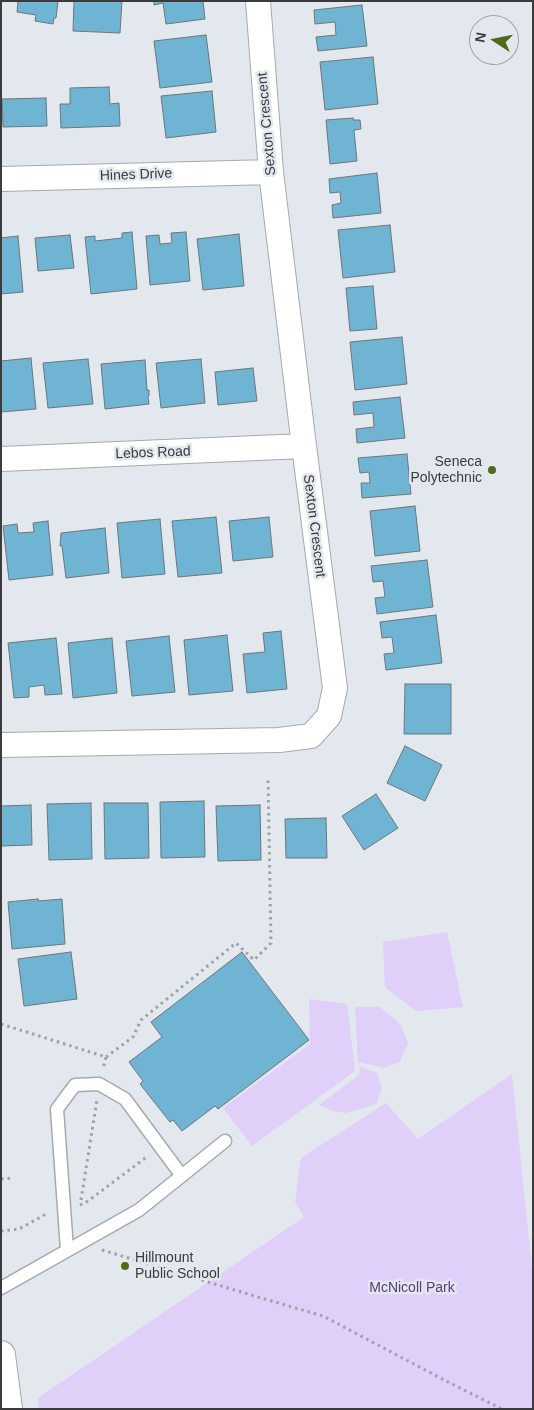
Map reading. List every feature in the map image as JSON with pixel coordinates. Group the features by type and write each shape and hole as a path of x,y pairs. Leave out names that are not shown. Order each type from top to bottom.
{"street":[{"name":"Sexton Crescent","path":"1,745 279,740 310,736 329,716 335,688 272,172 258,1"},
{"name":"Hines Drive","path":"1,179 272,172"},
{"name":"Lebos Road","path":"1,459 304,446"},
{"path":"1,1355 8,1409"}],"lane":[{"path":"67,1250 57,1109 75,1085 99,1084 125,1099 182,1176"},
{"path":"1,1288 139,1210 225,1141"}],"path":[{"path":"106,1058 133,1037 141,1020 236,943 254,960 271,943 268,778"},
{"path":"80,1205 160,1147"},
{"path":"1,1179 12,1178"},
{"path":"1,1231 18,1229"},
{"path":"80,1243 323,1316 502,1409"}],"green space":[{"path":"447,932 463,1007 416,1011 385,987 383,942"},
{"path":"309,999 347,1004 355,1071 252,1146 223,1108 310,1044"},
{"path":"355,1007 380,1007 400,1024 408,1043 400,1062 384,1068 358,1062"},
{"path":"360,1066 377,1073 382,1088 376,1104 346,1113 330,1110 319,1105 359,1075"},
{"name":"McNicoll Park","path":"512,1074 533,1279 533,1409 39,1409 38,1398 304,1217 295,1202 301,1158 386,1103 418,1139"}],"building":[{"path":"18,1 58,1 56,18 54,18 53,24 35,21 36,15 17,12"},
{"path":"74,1 122,1 120,33 73,31"},
{"path":"154,1 203,1 205,19 166,24 163,3 154,5"},
{"path":"362,5 367,46 318,51 316,37 336,35 335,22 315,24 314,10"},
{"path":"206,35 212,82 160,88 154,41"},
{"path":"373,57 378,104 325,110 320,62"},
{"path":"109,87 110,104 119,103 120,126 61,128 60,104 70,104 70,88"},
{"path":"212,91 216,132 166,138 161,96"},
{"path":"46,98 47,126 3,127 2,99"},
{"path":"353,118 353,120 360,120 361,129 354,130 357,161 330,164 326,120"},
{"path":"377,173 381,213 333,218 332,205 341,203 340,192 330,193 329,179"},
{"path":"390,225 395,272 343,278 338,230"},
{"path":"132,232 137,289 91,294 85,237 95,236 95,241 122,238 122,233"},
{"path":"186,232 190,281 150,285 146,236 159,235 160,244 172,243 171,233"},
{"path":"239,234 244,286 203,290 197,239"},
{"path":"70,235 74,268 38,271 35,238"},
{"path":"18,236 23,292 1,294 1,238"},
{"path":"373,286 377,329 350,331 346,288"},
{"path":"402,337 407,384 355,390 350,342"},
{"path":"31,358 36,409 1,412 1,361"},
{"path":"88,359 93,404 48,408 43,363"},
{"path":"201,359 205,403 161,408 156,363"},
{"path":"145,360 149,404 105,409 101,364"},
{"path":"253,368 257,401 218,405 215,372"},
{"path":"400,397 405,438 357,443 356,429 374,427 373,413 354,415 353,402"},
{"path":"407,454 411,494 362,498 361,483 370,483 369,472 360,473 358,458"},
{"path":"415,506 420,551 375,556 370,511"},
{"path":"216,517 222,573 178,577 172,521"},
{"path":"269,517 273,557 233,561 229,521"},
{"path":"160,519 165,574 122,578 117,523"},
{"path":"48,521 53,575 9,580 3,526 17,524 18,533 34,532 33,523"},
{"path":"105,528 109,573 66,578 62,546 60,546 61,533"},
{"path":"427,560 433,607 377,614 375,598 385,597 383,581 373,582 371,566"},
{"path":"436,615 442,663 386,670 384,654 394,653 392,637 382,638 380,622"},
{"path":"281,631 287,689 247,693 243,654 265,652 263,633"},
{"path":"227,635 233,691 189,695 184,640"},
{"path":"169,636 175,692 132,696 126,641"},
{"path":"56,638 62,694 45,695 44,685 29,687 29,697 14,698 8,643"},
{"path":"112,638 117,693 73,698 68,643"},
{"path":"405,684 451,684 451,734 404,734"},
{"path":"405,746 442,765 425,801 387,783"},
{"path":"376,794 398,828 364,850 342,816"},
{"path":"204,801 205,857 161,858 160,802"},
{"path":"91,803 92,859 49,860 47,804"},
{"path":"104,803 148,803 149,858 105,859"},
{"path":"31,805 32,845 1,846 1,806"},
{"path":"260,805 261,860 218,861 216,806"},
{"path":"326,818 327,858 286,858 285,819"},
{"path":"38,899 38,901 62,899 65,944 12,949 8,902"},
{"path":"71,952 77,999 24,1006 18,959"},
{"path":"242,952 309,1040 218,1109 215,1106 182,1131 173,1120 170,1122 140,1084 143,1081 129,1062 162,1037 151,1022"}],"place":[{"name":"Seneca Polytechnic","path":"492,470"},
{"name":"Hillmount Public School","path":"125,1266"}]}
